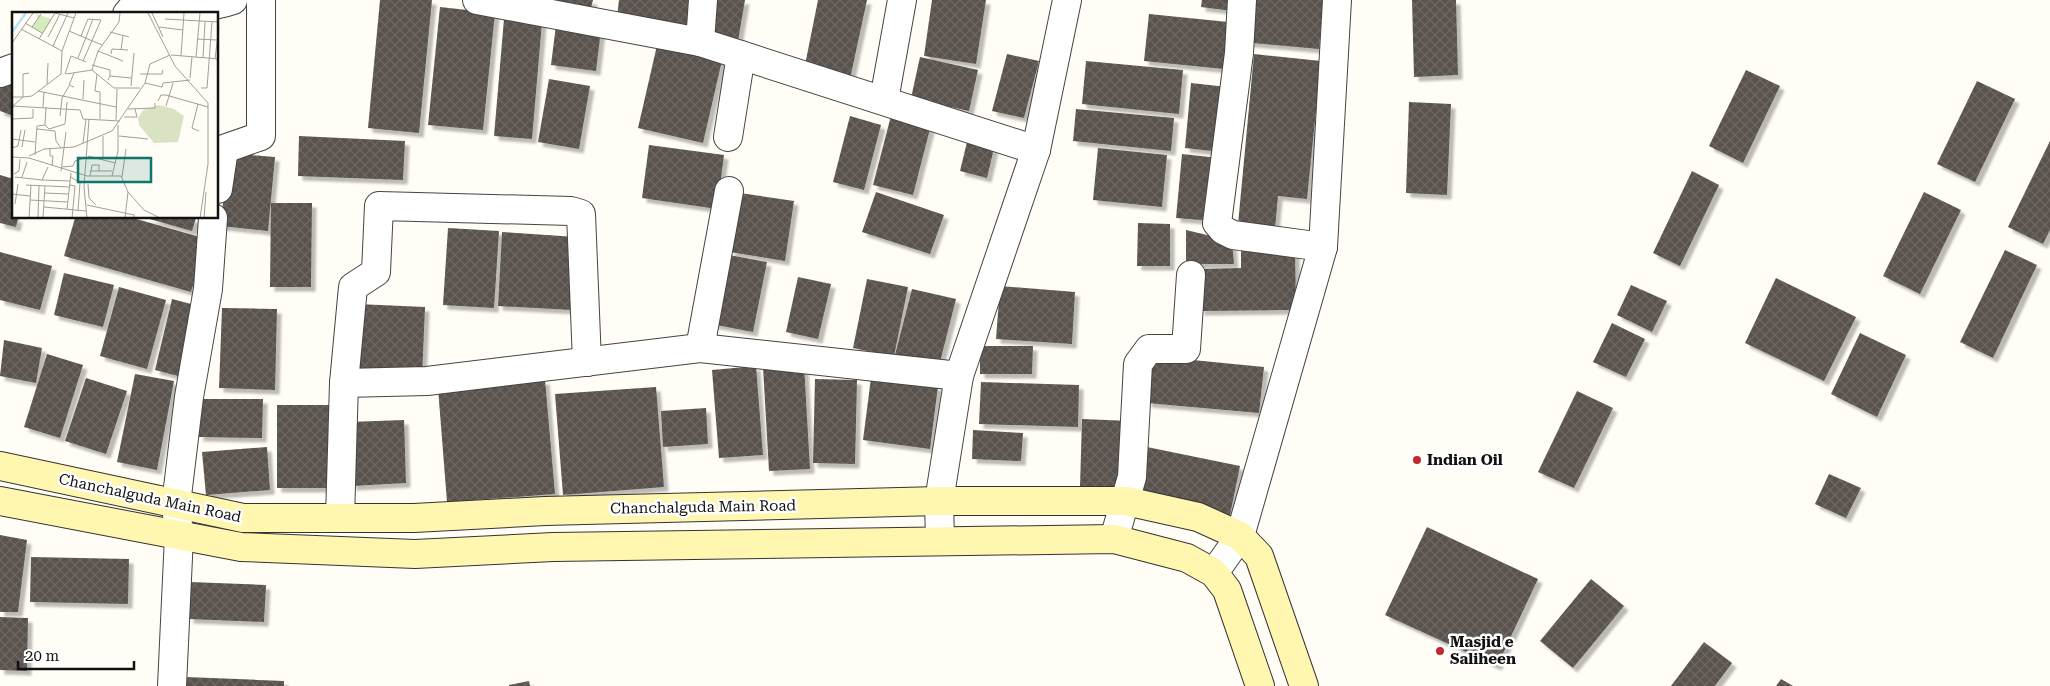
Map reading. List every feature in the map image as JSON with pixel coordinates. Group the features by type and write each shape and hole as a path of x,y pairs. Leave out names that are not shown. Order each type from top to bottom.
{"main road":[{"name":"Chanchalguda Main Road","path":"0,466 243,518 414,518 545,511 939,500 1126,501 1198,517 1240,536 1259,556 1304,686"},
{"name":"Chanchalguda Main Road","path":"0,501 241,547 415,554 553,547 1114,539 1187,558 1214,573 1227,590 1260,686"}],"street":[{"path":"129,12 133,8 178,8 219,5 233,0"},
{"path":"219,182 224,149 261,136 261,0"},
{"path":"477,0 700,42 1036,150"},
{"path":"700,42 703,0"},
{"path":"884,100 902,0"},
{"path":"940,540 939,500 959,376 1036,150 1067,0"},
{"path":"1242,0 1239,53 1217,214 1218,223 1223,230 1234,235 1323,247"},
{"path":"1214,573 1240,536 1323,247 1337,0"},
{"path":"728,138 741,56"},
{"path":"0,73 12,69"},
{"path":"700,348 729,191"},
{"path":"340,518 344,383 354,287 376,272 379,206 571,211 581,214 586,362"},
{"path":"172,686 179,536 176,504 189,397 208,289 213,219"},
{"path":"1114,539 1132,477 1138,364 1149,349 1186,349 1191,274"},
{"path":"344,383 427,381 700,348 959,376"}],"building":[{"path":"380,0 432,0 419,133 368,128"},
{"path":"536,0 593,0 590,12"},
{"path":"619,0 691,0 687,29 617,17"},
{"path":"716,0 745,0 738,41 710,36"},
{"path":"818,0 867,0 850,79 804,70"},
{"path":"932,0 986,0 976,64 924,56"},
{"path":"1202,0 1235,0 1233,11 1201,7"},
{"path":"1246,0 1323,0 1319,49 1241,42"},
{"path":"1412,0 1456,0 1458,75 1414,77"},
{"path":"440,7 495,13 483,130 428,125"},
{"path":"1149,14 1238,23 1234,70 1144,61"},
{"path":"504,19 542,22 532,139 494,136"},
{"path":"556,25 601,30 596,71 551,65"},
{"path":"658,41 723,56 703,143 638,128"},
{"path":"1007,54 1039,61 1024,118 992,111"},
{"path":"1254,54 1321,61 1307,199 1278,196 1274,239 1237,235"},
{"path":"920,57 978,70 969,111 911,98"},
{"path":"1086,61 1183,70 1179,114 1082,104"},
{"path":"1746,70 1780,86 1743,163 1709,146"},
{"path":"12,75 12,115 0,111 0,82"},
{"path":"549,79 590,86 579,149 538,142"},
{"path":"1977,81 2015,99 1975,182 1937,164"},
{"path":"1191,83 1227,87 1221,152 1185,148"},
{"path":"1409,102 1451,104 1447,195 1406,193"},
{"path":"1076,109 1174,118 1171,151 1073,141"},
{"path":"892,112 932,121 913,195 873,185"},
{"path":"850,116 881,125 864,190 833,182"},
{"path":"299,136 405,141 403,180 298,176"},
{"path":"2050,141 2050,230 2043,244 2008,227"},
{"path":"967,142 994,148 987,178 960,171"},
{"path":"649,145 724,155 717,209 642,198"},
{"path":"1098,148 1167,155 1162,207 1093,200"},
{"path":"227,153 275,157 268,231 221,226"},
{"path":"1182,154 1219,158 1213,221 1176,218"},
{"path":"1692,171 1719,185 1680,266 1653,253"},
{"path":"0,175 12,178 12,219 18,219 16,227 0,223"},
{"path":"876,192 944,215 930,254 862,232"},
{"path":"1924,192 1961,210 1920,294 1883,276"},
{"path":"740,193 794,201 785,261 730,252"},
{"path":"271,203 312,203 311,287 270,287"},
{"path":"75,219 137,219 207,239 191,292 64,256"},
{"path":"150,219 196,219 192,231"},
{"path":"1138,223 1170,224 1170,266 1137,266"},
{"path":"448,228 499,231 494,308 443,305"},
{"path":"1186,230 1232,241 1234,264 1186,264"},
{"path":"502,232 576,237 572,310 498,306"},
{"path":"1241,249 1295,249 1296,310 1200,311 1199,269 1241,268"},
{"path":"2005,250 2037,265 1993,358 1960,342"},
{"path":"0,252 52,266 40,310 0,300"},
{"path":"724,254 767,262 753,332 711,324"},
{"path":"64,273 114,285 103,327 54,315"},
{"path":"798,277 831,284 818,339 786,332"},
{"path":"1776,278 1856,317 1824,381 1745,343"},
{"path":"867,279 908,287 894,356 853,348"},
{"path":"1631,285 1667,301 1652,332 1617,315"},
{"path":"1000,286 1075,292 1072,344 996,339"},
{"path":"119,287 166,300 147,369 100,356"},
{"path":"912,289 956,299 939,366 895,355"},
{"path":"172,299 195,305 178,376 155,370"},
{"path":"357,304 425,307 422,378 354,375"},
{"path":"222,308 277,309 275,390 219,388"},
{"path":"1612,323 1645,339 1626,377 1593,362"},
{"path":"1860,333 1906,355 1877,417 1831,394"},
{"path":"4,340 42,348 36,383 0,376"},
{"path":"980,346 1033,346 1032,374 980,374"},
{"path":"47,354 83,365 60,438 24,427"},
{"path":"1152,356 1264,367 1259,413 1147,403"},
{"path":"804,365 810,469 769,471 763,367"},
{"path":"756,366 763,455 719,458 712,370"},
{"path":"135,374 174,381 157,470 117,462"},
{"path":"86,378 127,391 106,454 65,441"},
{"path":"871,378 938,386 930,449 863,440"},
{"path":"815,379 857,380 855,464 813,463"},
{"path":"545,380 555,494 447,502 438,388"},
{"path":"981,382 1079,385 1078,427 979,424"},
{"path":"656,387 664,487 563,495 555,394"},
{"path":"1577,391 1613,408 1574,488 1538,472"},
{"path":"200,399 263,399 262,438 199,437"},
{"path":"277,405 336,405 336,488 277,488"},
{"path":"706,408 708,444 663,447 661,411"},
{"path":"1082,419 1130,421 1127,490 1080,487"},
{"path":"404,420 406,483 352,486 349,422"},
{"path":"973,430 1023,433 1021,461 972,459"},
{"path":"1142,446 1240,466 1230,515 1132,495"},
{"path":"267,447 270,490 206,495 202,452"},
{"path":"1829,474 1861,488 1846,518 1815,504"},
{"path":"1427,527 1538,579 1497,666 1385,615"},
{"path":"0,535 27,540 18,612 0,612"},
{"path":"31,557 129,559 128,604 30,602"},
{"path":"1591,579 1624,606 1573,668 1540,641"},
{"path":"190,582 266,585 264,622 189,619"},
{"path":"0,617 28,618 27,671 0,670"},
{"path":"1704,642 1732,663 1715,686 1671,686"},
{"path":"186,677 284,681 284,686 185,686"},
{"path":"1781,679 1793,686 1776,686"},
{"path":"529,681 530,686 509,686 509,685"}],"place":[{"name":"Indian Oil","path":"1417,460"},
{"name":"Masjid e Saliheen","path":"1440,651"}]}
